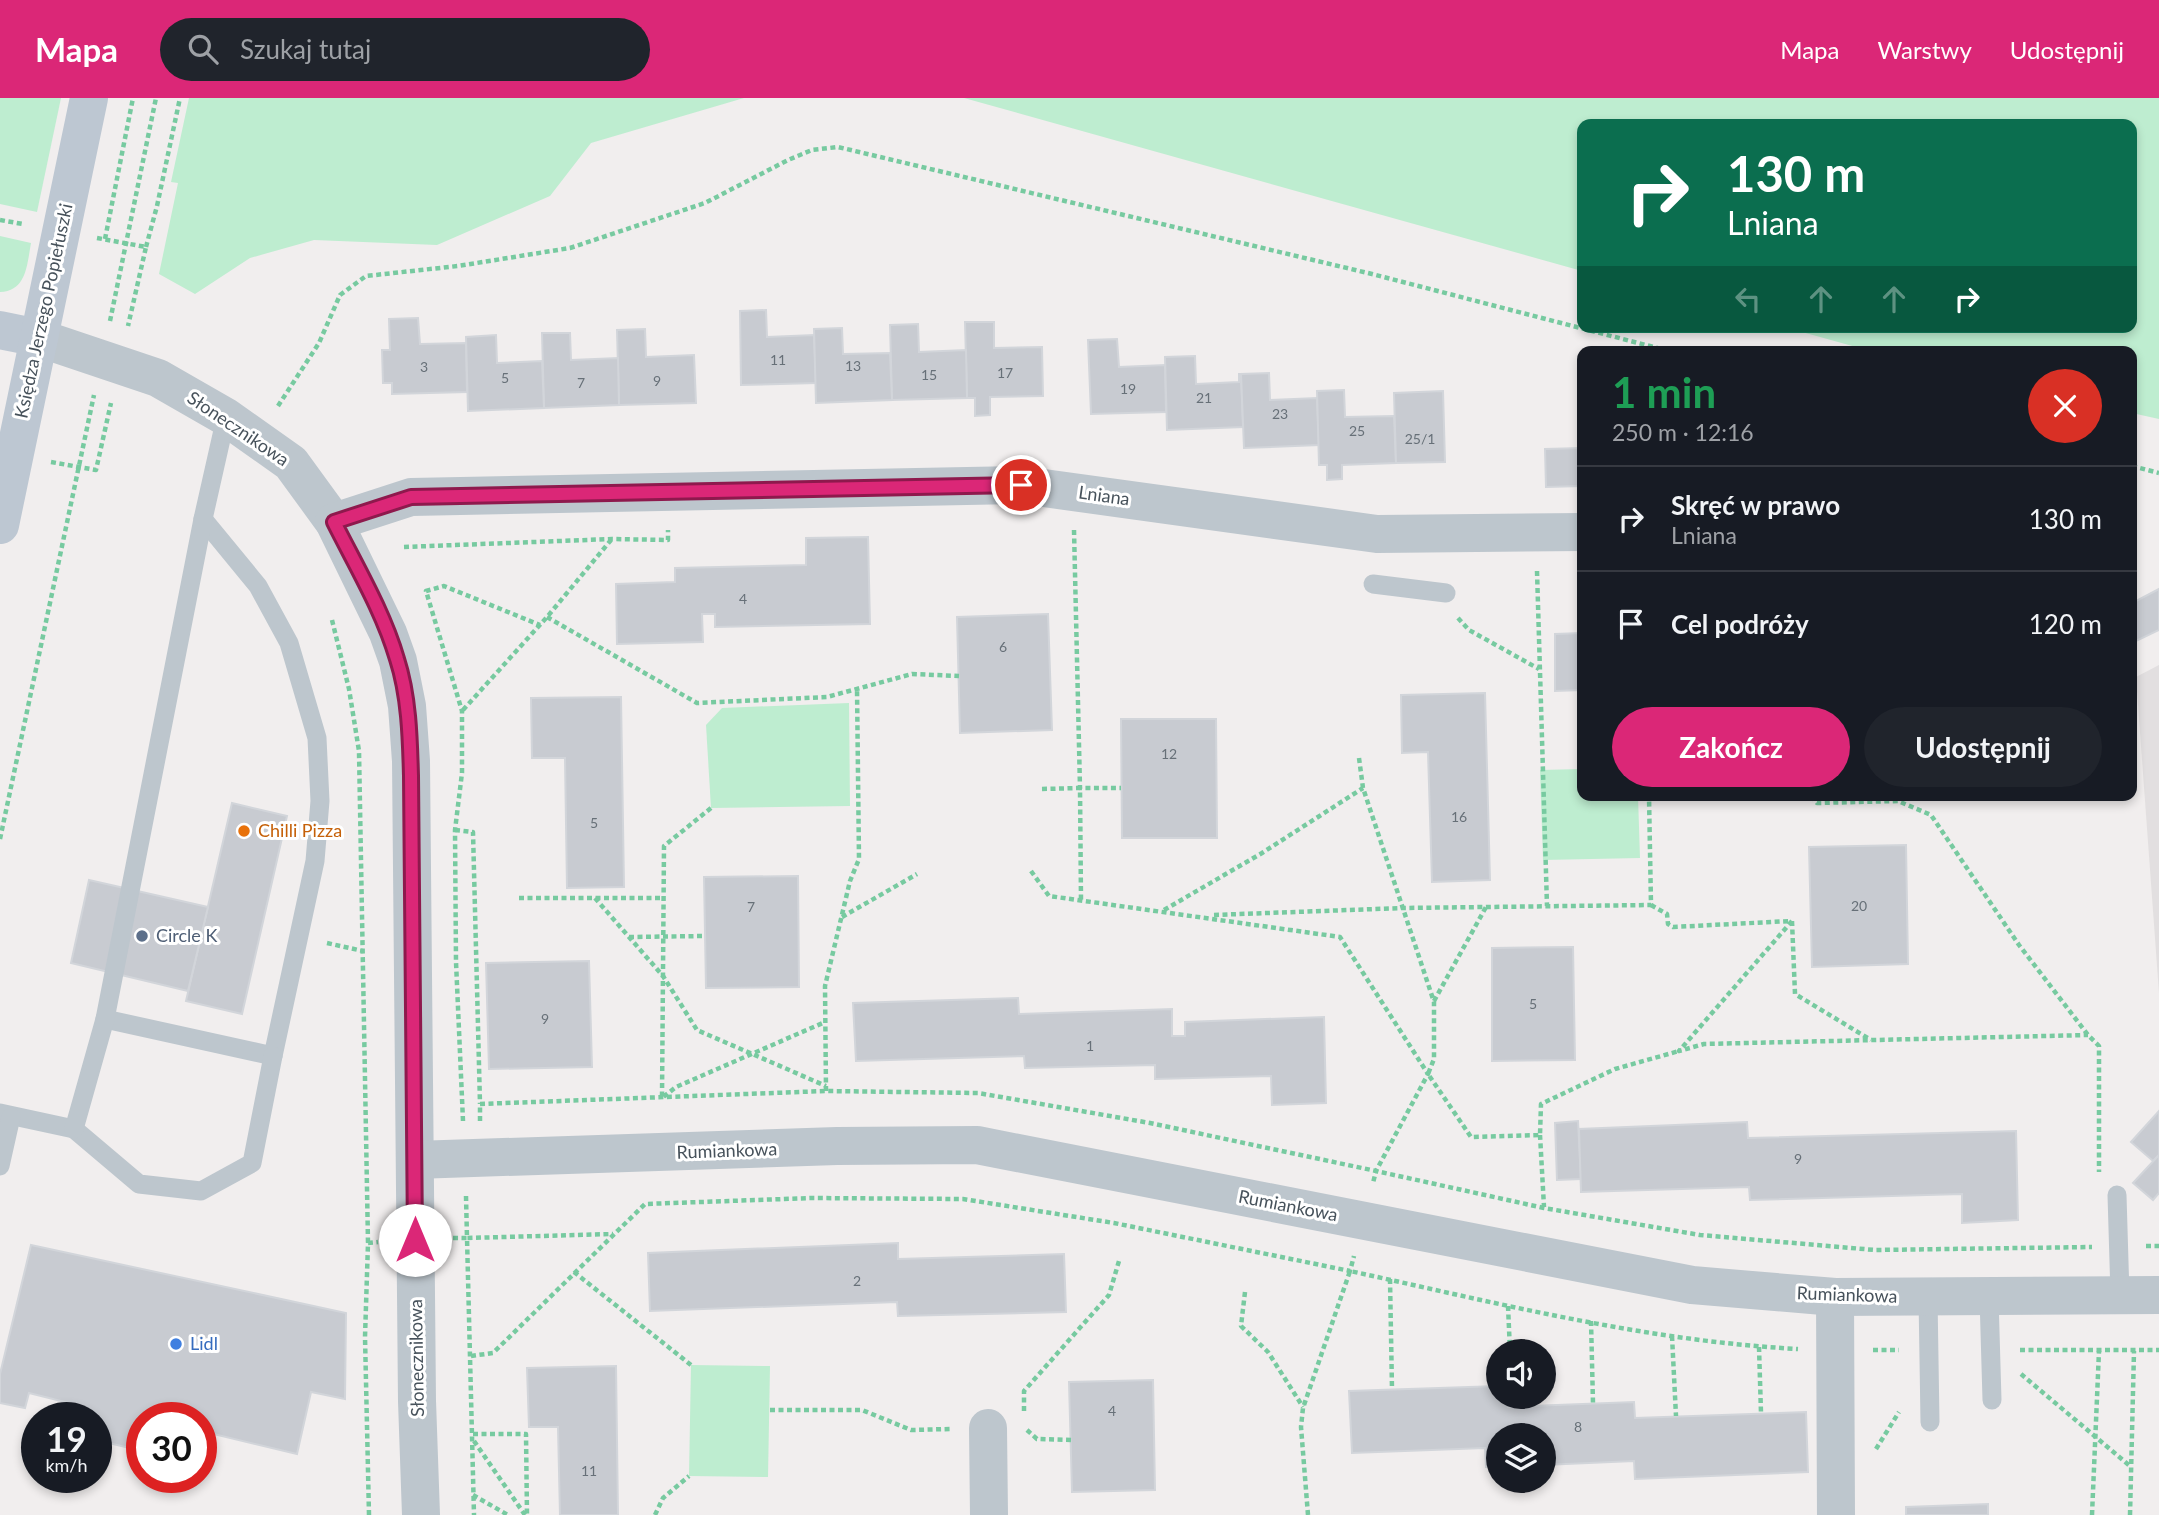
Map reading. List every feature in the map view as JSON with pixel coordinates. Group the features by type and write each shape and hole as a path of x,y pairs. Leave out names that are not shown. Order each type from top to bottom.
{"main road":[{"name":"Księdza Jerzego Popiełuszki","path":"0,525 89,98"},
{"path":"0,330 39,338"}],"street":[{"name":"Słonecznikowa","path":"39,338 158,378 226,417 291,464 334,522 388,633 398,661 407,706 411,776 417,1401 421,1515"},
{"name":"Lniana","path":"334,522 411,497 1021,485 1377,534 1577,532"},
{"name":"Rumiankowa","path":"415,1160 838,1146 976,1145 1692,1284 1835,1297 2159,1295"},
{"path":"1835,1297 1836,1515"},
{"path":"989,1515 1006,1428"}],"lane":[{"path":"74,1129 106,1019 226,417"},
{"path":"0,1166 5,1115 74,1129 139,1184 201,1191 252,1163 272,1056 316,861 320,801 317,738 289,643 258,586 204,519"},
{"path":"1373,584 1441,592"},
{"path":"106,1019 272,1056"},
{"path":"2117,1195 2120,1295"},
{"path":"1928,1297 1930,1422"},
{"path":"1989,1297 1992,1400"}],"path":[{"path":"105,239 133,98"},
{"path":"0,839 101,359 128,244 156,98"},
{"path":"146,247 180,98"},
{"path":"257,439 319,343 340,295 366,276 458,267 570,248 705,203 813,150 838,147 1372,274 1577,327"},
{"path":"1600,333 1650,346"},
{"path":"2137,467 2159,473"},
{"path":"404,547 612,539 668,540 669,491"},
{"path":"1074,492 1081,900"},
{"path":"1536,532 1546,906"},
{"path":"462,711 547,617 612,539"},
{"path":"540,625 444,586 426,591 462,711 462,773 455,830 456,962 467,1238 614,1234"},
{"path":"1441,592 1469,630 1540,670"},
{"path":"547,617 697,703 827,697 912,674 959,677"},
{"path":"332,620 349,689 359,751 368,1243"},
{"path":"595,898 663,976 697,1030 826,1089 824,986 850,881 859,859 857,688"},
{"path":"1359,758 1363,788 1434,1002 1434,1059 1376,1171 1544,1208 1700,1235 1875,1250 2159,1246"},
{"path":"1042,789 1121,788"},
{"path":"1162,911 1262,853 1363,788"},
{"path":"1649,801 1651,905"},
{"path":"1815,801 1849,801"},
{"path":"1904,801 1931,815 2019,944 2099,1046 2099,1180"},
{"path":"711,808 664,846 662,1098 676,1087 825,1022"},
{"path":"455,830 473,832 480,1104"},
{"path":"1031,871 1049,896 1340,936 1471,1137 1540,1135"},
{"path":"841,918 917,874"},
{"path":"519,898 662,898"},
{"path":"1199,916 1403,908 1651,905 1667,914 1668,923 1673,927 1792,921"},
{"path":"1434,1002 1486,907"},
{"path":"1792,921 1795,993 1872,1041"},
{"path":"1679,1051 1792,921"},
{"path":"629,937 705,936"},
{"path":"298,937 363,951"},
{"path":"1544,1208 1541,1104 1615,1069 1704,1044 2088,1035"},
{"path":"1006,1428 1024,1391 1109,1296 1119,1261"},
{"path":"1308,1515 1301,1427 1303,1408 1350,1271"},
{"path":"573,1272 691,1365"},
{"path":"1390,1279 1392,1390"},
{"path":"1245,1292 1241,1326 1269,1352 1303,1408"},
{"path":"1508,1306 1509,1339"},
{"path":"1591,1321 1593,1403"},
{"path":"1672,1336 1676,1416"},
{"path":"1759,1347 1760,1413"},
{"path":"2092,1515 2099,1351"},
{"path":"2130,1515 2134,1351"},
{"path":"1872,1454 1929,1365"},
{"path":"2011,1366 2130,1466"},
{"path":"770,1410 862,1410 911,1430 1006,1428 1037,1439 1071,1440"},
{"path":"526,1434 526,1515 473,1436 526,1434"},
{"path":"655,1515 663,1498 689,1475"},
{"path":"473,1494 508,1515"}],"shaded area":[{"path":"2159,665 2159,993 2137,691 2137,676"}],"green space":[{"path":"0,98 61,98 37,212 0,204"},
{"path":"189,98 744,98 591,143 550,196 437,245 314,240 250,258 195,294 159,274 178,183 171,182"},
{"path":"964,98 2159,98 2159,419 2137,414 2137,346 1852,346 1806,333 2137,333 2137,119 1577,119 1577,270"},
{"path":"0,236 31,243 21,282 16,287 0,292"},
{"path":"849,703 850,806 711,808 706,725 722,708"},
{"path":"1577,769 1577,801 1638,801 1640,858 1543,860 1540,770"},
{"path":"691,1365 770,1366 768,1477 689,1476"}],"building":[{"path":"766,310 767,337 814,335 816,383 741,385 740,311"},
{"path":"418,318 420,344 466,343 467,392 392,394 392,383 383,383 382,350 390,350 389,319"},
{"path":"965,322 994,322 994,348 1042,347 1043,396 990,397 990,415 975,416 975,398 967,398"},
{"path":"918,324 919,352 966,350 967,398 892,400 890,325"},
{"path":"842,328 843,354 890,353 892,400 816,403 814,329"},
{"path":"645,329 646,357 694,355 696,403 619,405 617,330"},
{"path":"542,333 570,333 571,360 618,358 619,405 544,408"},
{"path":"496,335 497,363 542,361 544,408 468,411 466,337"},
{"path":"1117,339 1119,367 1165,365 1166,412 1091,414 1088,340"},
{"path":"1195,356 1196,384 1239,382 1241,374 1243,427 1167,430 1165,357"},
{"path":"1269,373 1270,400 1317,398 1319,445 1244,448 1241,374"},
{"path":"1344,390 1345,417 1394,416 1396,463 1342,465 1342,479 1327,480 1327,465 1319,465 1317,391"},
{"path":"1443,391 1445,462 1396,463 1394,393"},
{"path":"1577,448 1577,486 1546,487 1545,449"},
{"path":"868,537 870,624 715,627 715,614 702,614 703,642 617,644 616,584 675,582 675,568 806,565 806,538"},
{"path":"2159,589 2159,630 2137,641 2137,600"},
{"path":"1048,614 1052,730 960,733 957,617"},
{"path":"1577,633 1577,690 1555,691 1555,634"},
{"path":"1485,693 1490,880 1432,882 1428,752 1402,753 1401,695"},
{"path":"621,697 624,887 567,888 565,758 532,758 531,698"},
{"path":"1121,719 1216,719 1217,838 1122,838"},
{"path":"232,803 287,816 242,1014 186,1001"},
{"path":"1906,845 1908,964 1812,967 1809,847"},
{"path":"798,876 799,987 706,988 704,877"},
{"path":"89,880 208,907 188,991 71,963"},
{"path":"1573,947 1575,1060 1492,1061 1492,948"},
{"path":"589,961 592,1067 489,1069 486,963"},
{"path":"1018,998 1019,1014 1172,1009 1172,1036 1185,1036 1185,1022 1324,1017 1326,1103 1272,1105 1271,1076 1155,1079 1155,1065 1025,1068 1024,1056 856,1061 853,1003"},
{"path":"2159,1111 2159,1155 2153,1161 2131,1142"},
{"path":"1578,1121 1581,1179 1557,1180 1555,1123"},
{"path":"1747,1122 1748,1138 2016,1131 2018,1220 1962,1223 1962,1194 1750,1200 1749,1187 1581,1192 1579,1129"},
{"path":"2159,1155 2159,1193 2153,1200 2133,1183"},
{"path":"898,1243 898,1259 1064,1254 1066,1312 898,1316 897,1302 650,1311 648,1253"},
{"name":"Lidl","path":"31,1245 346,1313 345,1399 311,1392 297,1454 217,1435 217,1402 126,1402 126,1447 112,1444 112,1402 65,1402 29,1393 27,1402 21,1402 21,1407 0,1403 0,1374"},
{"path":"616,1366 618,1515 560,1515 558,1427 529,1427 527,1368"},
{"path":"1153,1380 1155,1490 1072,1492 1069,1382"},
{"path":"1486,1386 1486,1409 1556,1409 1556,1405 1634,1402 1635,1418 1806,1412 1808,1472 1635,1479 1634,1461 1556,1464 1556,1423 1486,1423 1486,1467 1485,1448 1352,1453 1349,1391"},
{"path":"1988,1504 1988,1515 1906,1515 1906,1507"}],"place":[{"name":"Chilli Pizza","path":"244,831"},
{"name":"Circle K","path":"142,936"},
{"name":"Lidl","path":"176,1344"}],"route":[{"path":"415,1240 411,761 407,706 398,661 388,633 334,522 411,497 1021,485"}]}
